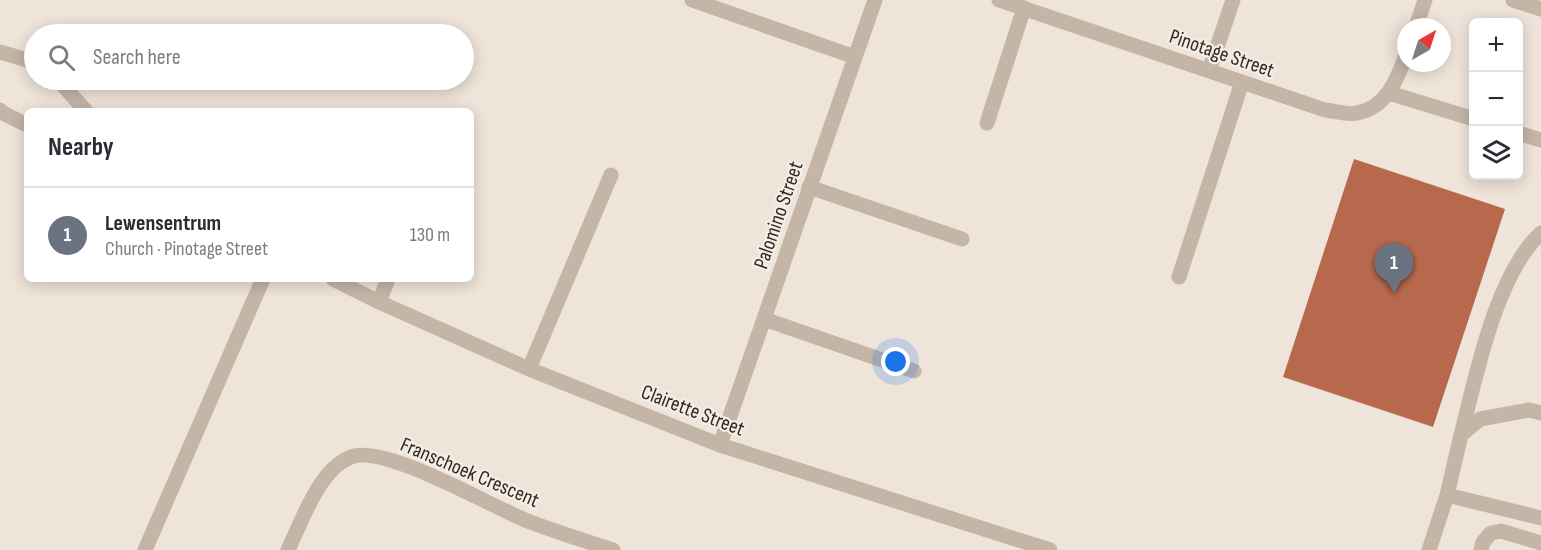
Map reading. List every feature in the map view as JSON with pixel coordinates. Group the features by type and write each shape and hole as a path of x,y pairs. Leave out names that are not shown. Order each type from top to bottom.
{"street":[{"path":"692,0 855,57"},
{"name":"Palomino Street","path":"720,444 875,0"},
{"name":"Pinotage Street","path":"999,0 1325,110 1356,113 1374,107 1389,93"},
{"path":"1209,71 1233,0"},
{"path":"1419,18 1425,0"},
{"path":"1513,0 1541,9"},
{"path":"987,123 1024,8"},
{"path":"0,52 24,59"},
{"path":"1398,72 1389,93 1469,118"},
{"path":"1179,277 1242,82"},
{"path":"67,90 83,108"},
{"path":"0,110 24,124"},
{"path":"1523,136 1541,141"},
{"path":"530,369 611,175"},
{"path":"809,187 962,239"},
{"path":"1429,550 1447,495 1482,348 1510,276 1533,241 1541,233"},
{"path":"145,550 262,282"},
{"name":"Clairette Street","path":"339,282 530,369 720,444 1050,550"},
{"path":"379,302 387,282"},
{"path":"764,319 914,371"},
{"path":"1461,435 1480,419 1529,410 1541,413"},
{"name":"Franschoek Crescent","path":"288,550 318,488 336,465 352,456 373,454 404,465 528,521 612,550"},
{"path":"1447,495 1541,518"},
{"path":"1481,550 1483,542 1491,533 1501,531 1541,543"}],"building":[{"path":"1354,159 1505,209 1433,427 1283,377"}],"place":[{"name":"Lewensentrum","path":"1394,293"}]}
